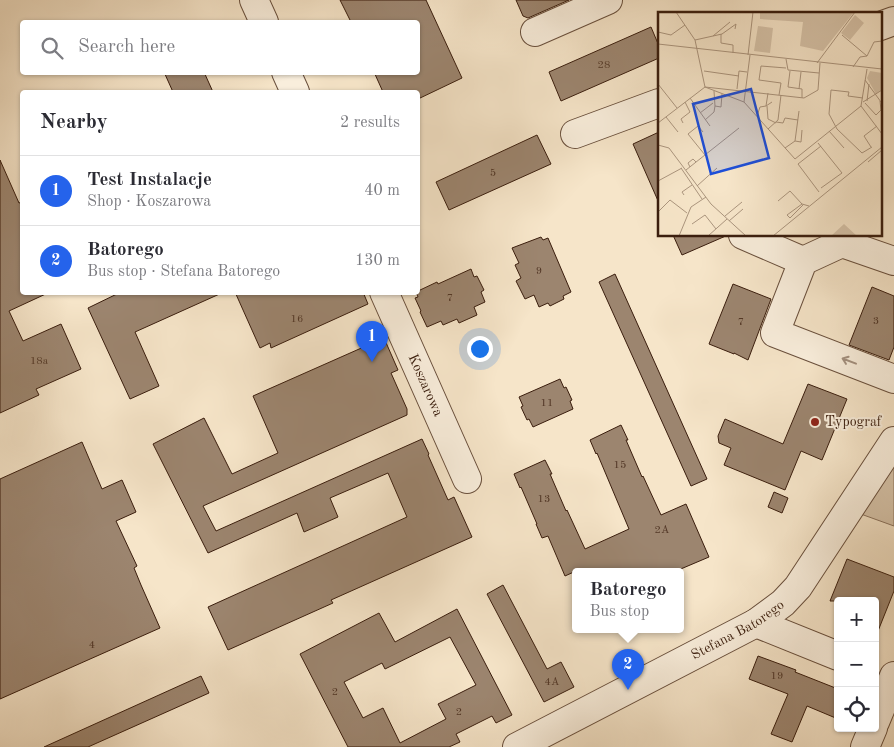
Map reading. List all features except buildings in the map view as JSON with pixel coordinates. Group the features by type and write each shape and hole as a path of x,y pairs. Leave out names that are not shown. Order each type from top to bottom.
{"street":[{"path":"254,0 263,20"},
{"path":"534,32 608,0"},
{"path":"882,25 894,21"},
{"path":"287,75 294,90"},
{"path":"575,134 658,103"},
{"path":"745,236 803,261"},
{"path":"894,261 840,239 803,261 775,333 894,379"},
{"name":"Koszarowa","path":"385,295 467,479"},
{"name":"Stefana Batorego","path":"517,747 756,623 783,603 798,587 894,441"},
{"path":"756,623 834,654"},
{"path":"879,709 889,677"},
{"path":"865,747 871,732"}],"shaded area":[{"path":"894,458 894,526 858,513"}],"place":[{"name":"Test Instalacje","path":"372,362"},
{"name":"Typograf","path":"815,422"},
{"name":"Batorego","path":"628,690"}]}
